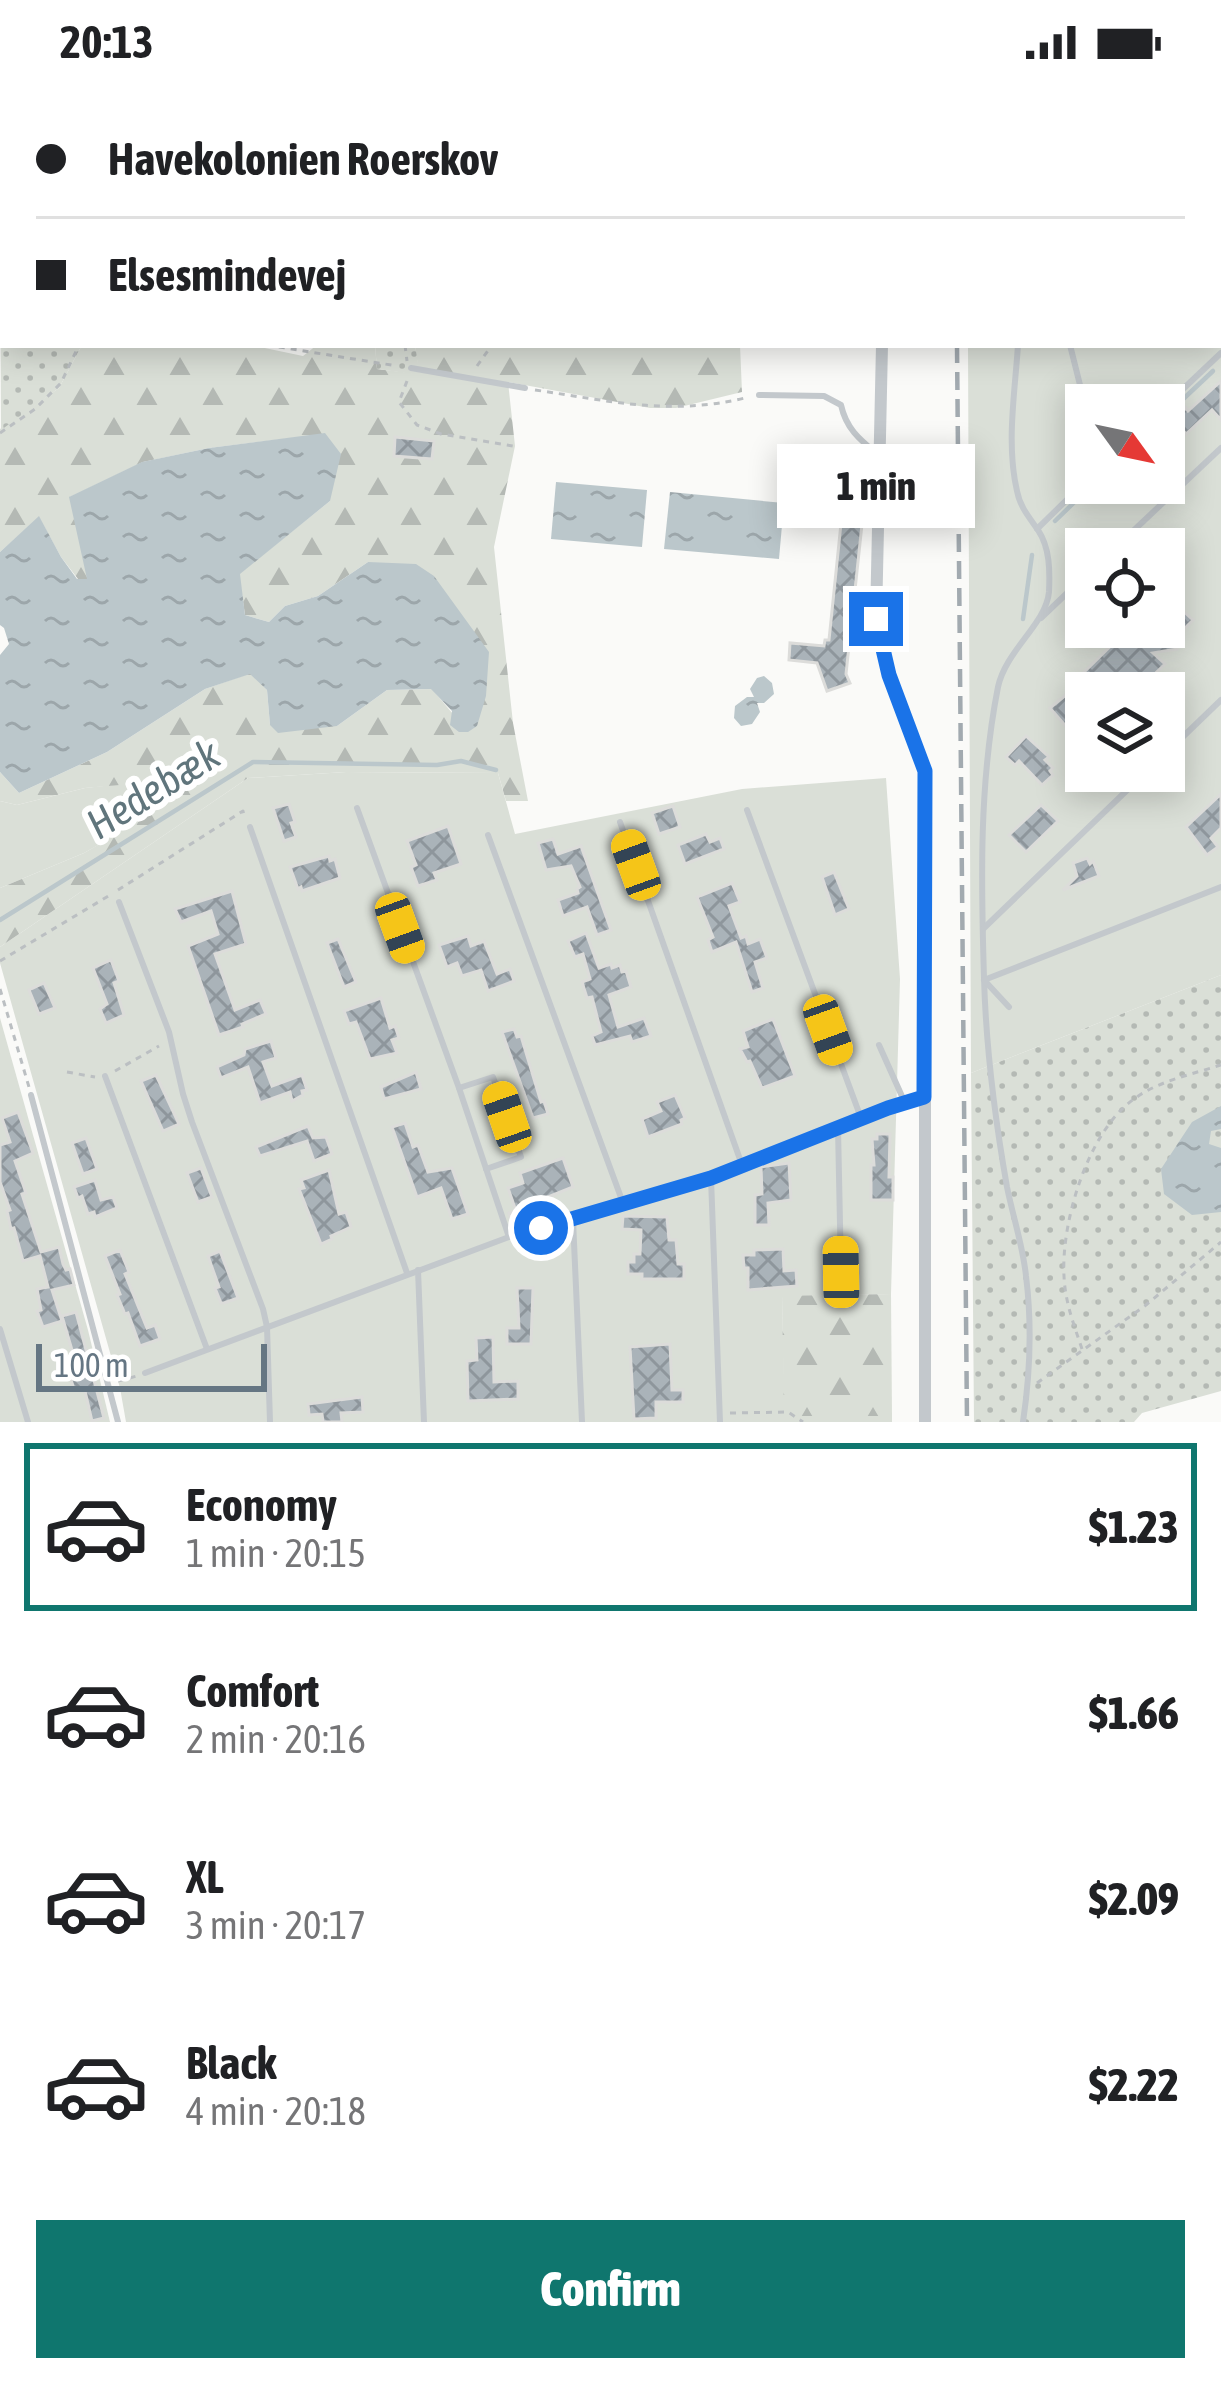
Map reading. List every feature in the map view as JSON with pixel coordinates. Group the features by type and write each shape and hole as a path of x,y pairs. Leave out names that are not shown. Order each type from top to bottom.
{"street":[{"path":"882,348 876,619 889,675 925,771 925,1422"}],"lane":[{"path":"1018,348 1012,464 1024,514 1045,543 1048,600 1006,662 982,802 988,1048 1007,1186 1026,1276 1028,1389 1023,1422"},
{"path":"1071,348 1080,384"},
{"path":"1185,387 1221,353"},
{"path":"411,368 525,388"},
{"path":"759,395 824,396 841,405 853,434 879,456"},
{"path":"1136,528 1221,448"},
{"path":"1037,529 1065,502"},
{"path":"1034,624 1065,595"},
{"path":"1185,735 1221,700"},
{"path":"983,929 1126,792"},
{"path":"356,808 508,1237"},
{"path":"747,810 861,1118"},
{"path":"620,822 742,1166"},
{"path":"250,827 407,1274"},
{"path":"488,835 624,1204"},
{"path":"984,980 1221,887"},
{"path":"119,902 172,1043 192,1122 267,1327 271,1422"},
{"path":"984,980 1010,1007"},
{"path":"879,1045 905,1102"},
{"path":"105,1076 207,1349"},
{"path":"459,1088 493,1077 521,1157 485,1170"},
{"path":"31,1095 118,1422"},
{"path":"145,1373 508,1237 711,1178 924,1097"},
{"path":"838,1128 841,1272"},
{"path":"711,1178 719,1417"},
{"path":"573,1220 582,1422"},
{"path":"418,1270 424,1422"},
{"path":"0,1329 28,1422"}],"path":[{"path":"0,434 62,383 78,348"},
{"path":"286,348 411,368"},
{"path":"405,348 411,368 399,402 417,425 441,434 513,446"},
{"path":"469,377 490,348"},
{"path":"525,388 650,408 701,406 759,395"},
{"path":"0,962 243,811 250,827"},
{"path":"0,989 31,1095"},
{"path":"67,1072 105,1076 172,1043"},
{"path":"1082,1349 1064,1274 1070,1220 1083,1169 1113,1119 1135,1097 1221,1065"},
{"path":"1028,1389 1146,1305 1221,1242"},
{"path":"109,1384 145,1373"},
{"path":"719,1417 788,1412 803,1422"}],"green space":[{"path":"1,348 80,348 59,388 1,430"},
{"path":"80,348 265,348 303,356 313,348 375,348 377,369 419,374 415,348 740,348 742,392 676,408 650,408 508,382 515,446 494,547 513,723 528,801 506,801 498,773 346,772 248,778 0,947 0,888 84,853 166,806 131,784 85,788 17,805 0,801 0,772 19,793 107,752 205,689 251,673 267,690 270,725 337,726 387,690 432,689 468,732 368,562 318,596 285,606 269,622 245,615 239,574 330,501 325,434 209,448 143,462 70,497 88,579 78,579 39,517 0,552 0,429 59,388"},
{"path":"375,348 416,348 420,375 377,369"},
{"path":"968,348 1221,348 1221,975 971,1073"},
{"path":"346,772 498,773 515,834 742,789 886,778 900,979 891,1294 782,1297 785,1416 892,1416 892,1422 126,1422 0,963 0,947 248,778"},
{"path":"131,783 167,807 84,853 0,888 0,801 17,805 85,788"},
{"path":"1221,975 1221,1391 1142,1413 1134,1422 974,1422 971,1073"},
{"path":"0,1018 88,1330 110,1422 0,1422"},
{"path":"891,1294 892,1416 784,1416 782,1296"}],"water":[{"path":"325,433 341,454 330,501 240,574 245,615 269,622 285,606 318,596 368,562 416,564 434,576 489,652 486,696 477,726 459,732 450,725 452,711 431,689 387,690 337,726 278,733 270,725 267,690 250,674 205,689 107,752 19,793 0,772 0,655 9,644 0,625 0,552 39,516 77,579 87,579 69,497 142,462"},
{"path":"556,482 647,490 642,547 551,539"},
{"path":"670,492 784,503 779,559 664,549"},
{"path":"764,676 774,694 757,703 760,712 752,724 741,726 734,718 735,706 754,697 750,689"},
{"path":"1221,1106 1221,1129 1211,1131 1209,1144 1221,1148 1221,1212 1192,1215 1164,1194 1161,1169 1192,1122"}],"building":[{"path":"1221,381 1221,420 1212,410 1186,434 1185,409"},
{"path":"395,437 434,441 432,459 394,456"},
{"path":"794,480 866,487 846,674 850,683 827,691 817,663 789,660 790,643 824,646 829,640 843,504 840,499 792,494"},
{"path":"1109,648 1177,648 1153,653 1165,664 1157,672 1084,672"},
{"path":"1065,696 1065,725 1050,708"},
{"path":"1026,736 1049,757 1045,760 1053,768 1053,775 1042,785 1019,761 1015,765 1006,757"},
{"path":"1221,794 1221,828 1211,838 1218,847 1207,855 1186,827"},
{"path":"289,804 296,837 284,841 273,808"},
{"path":"1041,805 1058,821 1026,852 1009,835"},
{"path":"673,806 680,827 659,834 652,813"},
{"path":"448,826 461,864 434,873 437,880 418,886 407,841"},
{"path":"706,834 710,842 720,838 724,849 685,864 678,845"},
{"path":"553,839 558,854 581,846 611,930 597,935 587,907 563,916 558,900 578,893 580,887 571,866 546,870 538,843"},
{"path":"329,856 330,861 335,859 340,878 298,889 290,867"},
{"path":"1087,858 1099,876 1063,890 1077,876 1073,863"},
{"path":"834,872 849,909 835,915 822,877"},
{"path":"732,883 740,902 729,906 741,938 746,936 748,944 760,939 767,958 755,962 763,988 752,992 736,942 712,952 708,940 713,937 697,897"},
{"path":"232,891 246,944 215,954 235,1010 260,1000 266,1014 219,1035 188,946 218,934 211,911 181,922 175,909"},
{"path":"586,933 599,968 620,965 626,971 631,987 609,995 618,1027 644,1018 651,1036 595,1045 592,1036 601,1032 592,997 587,998 582,982 590,979 583,954 575,957 568,941"},
{"path":"468,936 471,946 484,941 497,974 510,969 514,981 488,991 481,970 462,976 457,963 447,967 439,945"},
{"path":"338,939 356,982 344,987 327,943"},
{"path":"111,960 124,1015 106,1023 100,1009 107,1004 93,968"},
{"path":"44,983 55,1008 39,1014 29,990"},
{"path":"381,998 390,1028 395,1026 399,1038 392,1040 397,1053 370,1059 356,1022 349,1024 344,1011"},
{"path":"773,1019 795,1076 762,1088 740,1049 748,1047 743,1031"},
{"path":"514,1029 521,1036 548,1114 533,1118 502,1032"},
{"path":"271,1041 276,1058 263,1062 272,1086 302,1075 307,1090 292,1101 290,1092 260,1103 248,1067 221,1078 217,1067 244,1055 245,1049"},
{"path":"416,1072 421,1089 384,1099 381,1087"},
{"path":"156,1075 179,1124 163,1131 141,1081"},
{"path":"675,1095 685,1118 682,1124 648,1137 642,1119 661,1111 657,1102"},
{"path":"18,1112 33,1153 15,1161 26,1193 22,1194 41,1252 59,1247 74,1285 52,1290 62,1321 43,1327 37,1289 48,1287 40,1256 23,1261 0,1182 0,1145 10,1142 2,1118"},
{"path":"405,1123 428,1172 452,1168 468,1214 452,1219 441,1188 417,1197 392,1127"},
{"path":"308,1126 313,1138 326,1137 332,1154 314,1161 307,1141 260,1156 256,1147"},
{"path":"890,1134 893,1200 871,1200 872,1139"},
{"path":"86,1138 97,1169 83,1174 72,1143"},
{"path":"563,1158 573,1187 538,1201 542,1218 513,1226 509,1213 516,1211 508,1188 523,1183 520,1173"},
{"path":"789,1163 791,1200 768,1203 769,1225 755,1225 755,1195 762,1194 761,1167"},
{"path":"201,1168 212,1197 198,1202 187,1173"},
{"path":"329,1170 339,1214 346,1212 351,1227 321,1244 299,1189 304,1188 301,1180"},
{"path":"95,1180 101,1200 113,1197 117,1208 95,1217 94,1212 88,1214 74,1187"},
{"path":"623,1216 667,1217 669,1240 676,1240 684,1279 642,1279 642,1274 628,1274 628,1262 640,1254 641,1230 622,1229"},
{"path":"783,1249 784,1271 796,1270 797,1286 748,1290 743,1255"},
{"path":"120,1250 147,1328 155,1325 160,1339 140,1346 105,1256"},
{"path":"220,1251 238,1298 224,1303 215,1288 219,1287 208,1256"},
{"path":"517,1288 533,1288 531,1344 507,1344 507,1328 519,1328"},
{"path":"76,1312 104,1418 92,1421 85,1391 74,1390 70,1376 79,1374 62,1316"},
{"path":"493,1337 494,1382 518,1381 518,1399 468,1401 467,1361 477,1360 476,1338"},
{"path":"670,1344 672,1390 683,1390 683,1402 656,1402 656,1418 634,1419 630,1347"},
{"path":"362,1397 363,1412 341,1413 342,1422 323,1422 322,1414 309,1415 308,1404"}],"waterway":[{"name":"Hedebæk","path":"1185,397 1213,371"},
{"name":"Hedebæk","path":"1055,521 1072,504"},
{"name":"Hedebæk","path":"1023,619 1032,555"},
{"name":"Hedebæk","path":"0,920 253,762 437,765 461,761 496,770"}],"railway":[{"path":"957,348 967,1422"}],"route":[{"path":"541,1228 711,1178 924,1097 925,771 889,675 876,619"}]}
